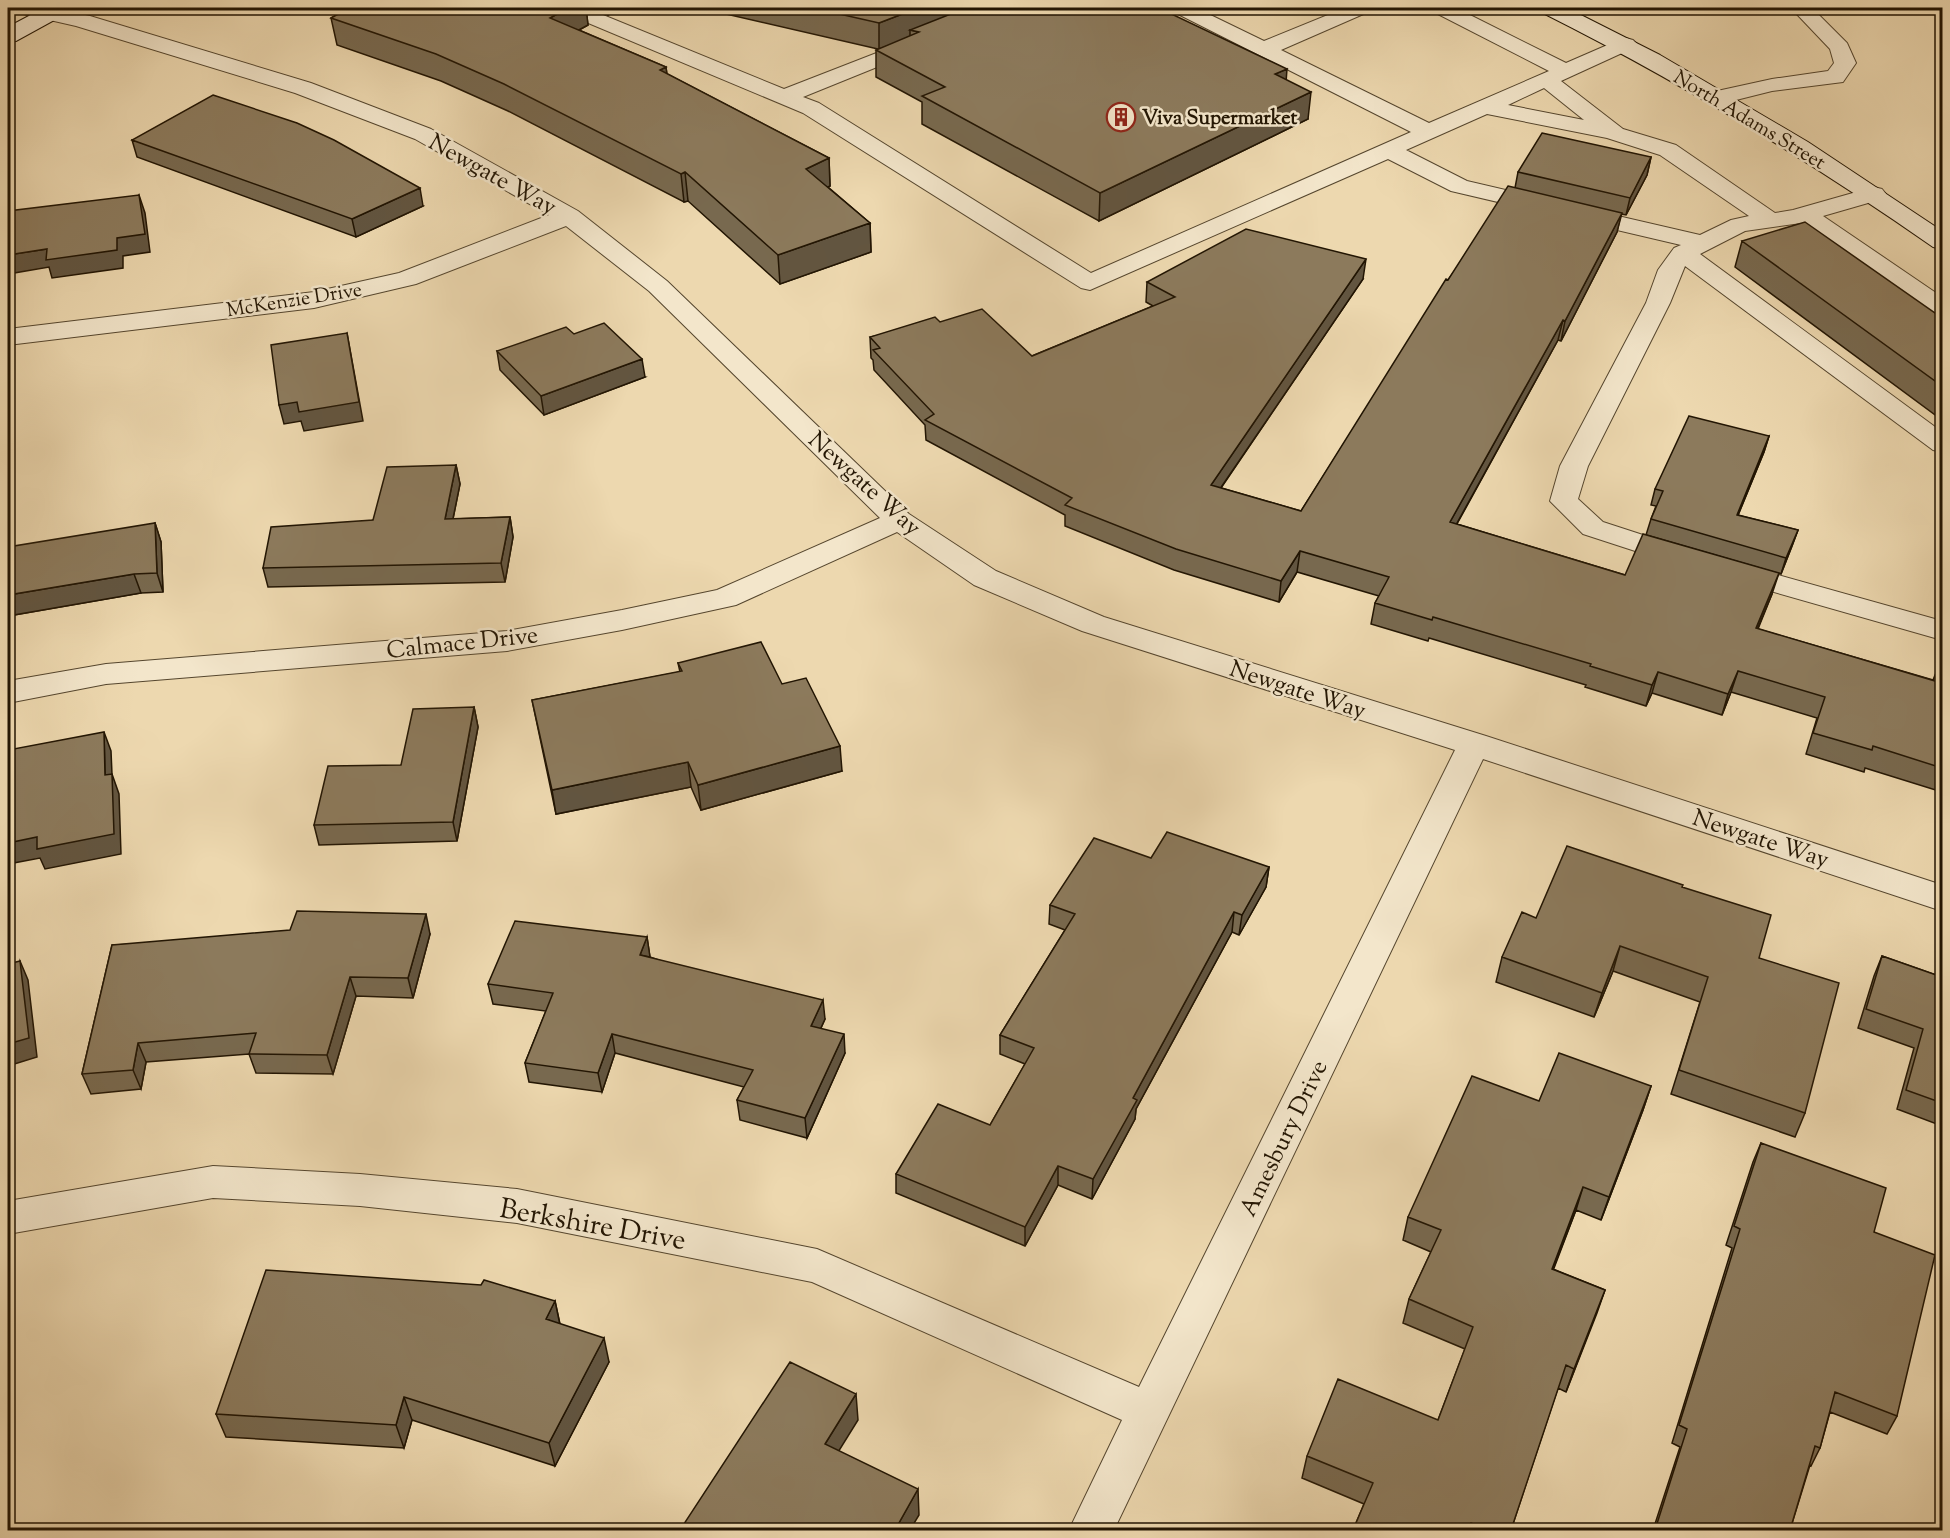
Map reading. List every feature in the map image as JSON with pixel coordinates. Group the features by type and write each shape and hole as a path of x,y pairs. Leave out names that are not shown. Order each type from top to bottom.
{"street":[{"name":"North Adams Street","path":"1551,8 1626,44 1874,194 1942,242"},
{"path":"8,36 45,9"},
{"name":"Newgate Way","path":"45,9 303,88 423,134 569,216 658,286 899,520 985,578 1093,624 1474,744 1942,898"},
{"name":"McKenzie Drive","path":"8,337 314,300 407,279 569,216"},
{"name":"Calmace Drive","path":"8,692 106,674 507,641 622,620 725,598 899,520"},
{"name":"Amesbury Drive","path":"1091,1530 1474,744"},
{"name":"Berkshire Drive","path":"8,1218 213,1182 360,1190 517,1206 817,1266 1150,1412"}],"lane":[{"path":"569,8 811,108 1090,283 1626,44"},
{"path":"1184,8 1429,132"},
{"path":"1264,49 1361,8"},
{"path":"1441,8 1556,75 1615,134"},
{"path":"1716,98 1772,85 1835,77 1845,63 1840,47 1801,8"},
{"path":"784,97 934,37"},
{"path":"1486,107 1615,134 1668,150 1770,220"},
{"path":"1388,150 1459,186 1693,248 1942,444"},
{"path":"1874,194 1805,215 1739,225 1693,248 1670,270 1658,303 1574,466 1564,501 1593,528 1703,563 1942,631"},
{"path":"1805,215 1942,308"}],"building":[{"path":"349,8 568,8 550,18 666,67 660,70 829,158 806,169 870,223 778,255 685,172 681,174 504,84 436,54 331,18"},
{"path":"813,8 918,8 879,23"},
{"name":"Viva Supermarket","path":"966,8 1159,8 1287,69 1275,74 1311,92 1100,193 922,96 945,87 876,50 919,32 910,30"},
{"path":"213,95 297,123 334,140 420,188 352,219 132,140"},
{"path":"1542,133 1651,157 1630,198 1518,172"},
{"path":"1508,186 1622,213 1565,321 1563,320 1450,522 1625,575 1643,534 1779,573 1756,628 1935,681 1942,658 1942,768 1873,746 1872,750 1813,733 1825,697 1738,671 1728,694 1658,672 1652,685 1590,666 1591,664 1433,617 1432,620 1375,603 1389,577 1300,551 1281,581 1176,549 1065,505 1072,498 925,420 934,414 873,350 880,348 870,337 935,317 940,322 982,309 1032,356 1175,297 1147,282 1246,229 1366,259 1211,485 1301,511 1446,279 1448,280"},
{"path":"139,195 145,234 117,238 117,250 46,260 47,249 8,255 8,211"},
{"path":"1805,222 1942,318 1942,386 1742,241"},
{"path":"604,323 642,359 541,396 497,351 566,327 574,334"},
{"path":"347,333 359,402 299,412 297,402 279,405 271,345"},
{"path":"1689,416 1769,436 1737,515 1798,530 1786,558 1651,519 1663,491 1655,489"},
{"path":"456,465 445,519 510,517 501,563 263,568 271,527 373,520 387,467"},
{"path":"155,523 157,573 134,574 8,595 8,547"},
{"path":"761,642 782,684 806,678 840,746 698,785 688,762 552,790 532,700 682,671 678,663"},
{"path":"474,707 453,822 314,825 328,766 401,765 413,709"},
{"path":"104,732 105,775 112,774 114,834 37,849 37,837 8,843 8,750"},
{"path":"1167,832 1269,867 1242,915 1234,912 1133,1098 1137,1100 1093,1179 1058,1166 1025,1227 896,1174 938,1104 990,1125 1034,1048 1000,1035 1075,914 1050,905 1094,838 1151,858"},
{"path":"1567,846 1683,885 1682,887 1771,915 1759,958 1839,983 1805,1113 1679,1070 1708,977 1620,946 1602,993 1502,957 1522,912 1536,918"},
{"path":"297,911 426,914 408,978 350,977 327,1055 249,1054 256,1033 138,1043 133,1070 82,1074 112,945 290,930"},
{"path":"515,921 647,937 640,955 823,1000 811,1026 844,1034 805,1118 737,1100 753,1070 612,1034 598,1073 525,1063 553,993 488,984"},
{"path":"1882,956 1942,977 1942,1103 1906,1090 1923,1029 1866,1009"},
{"path":"20,961 29,1038 8,1044 8,964"},
{"path":"1559,1053 1651,1086 1609,1197 1583,1187 1552,1269 1605,1290 1574,1369 1566,1365 1511,1530 1488,1530 1471,1523 1468,1530 1353,1530 1373,1483 1307,1456 1338,1379 1438,1420 1473,1327 1409,1299 1441,1230 1408,1217 1472,1076 1539,1101"},
{"path":"1761,1143 1886,1188 1874,1232 1935,1255 1897,1416 1835,1392 1820,1448 1815,1446 1790,1530 1655,1530 1687,1429 1679,1425 1740,1229 1734,1226"},
{"path":"266,1270 481,1285 484,1280 555,1301 546,1319 604,1338 549,1443 404,1397 396,1425 216,1414"},
{"path":"790,1362 856,1394 825,1444 918,1489 895,1530 680,1530"}],"place":[{"name":"Viva Supermarket","path":"1121,117"}]}
